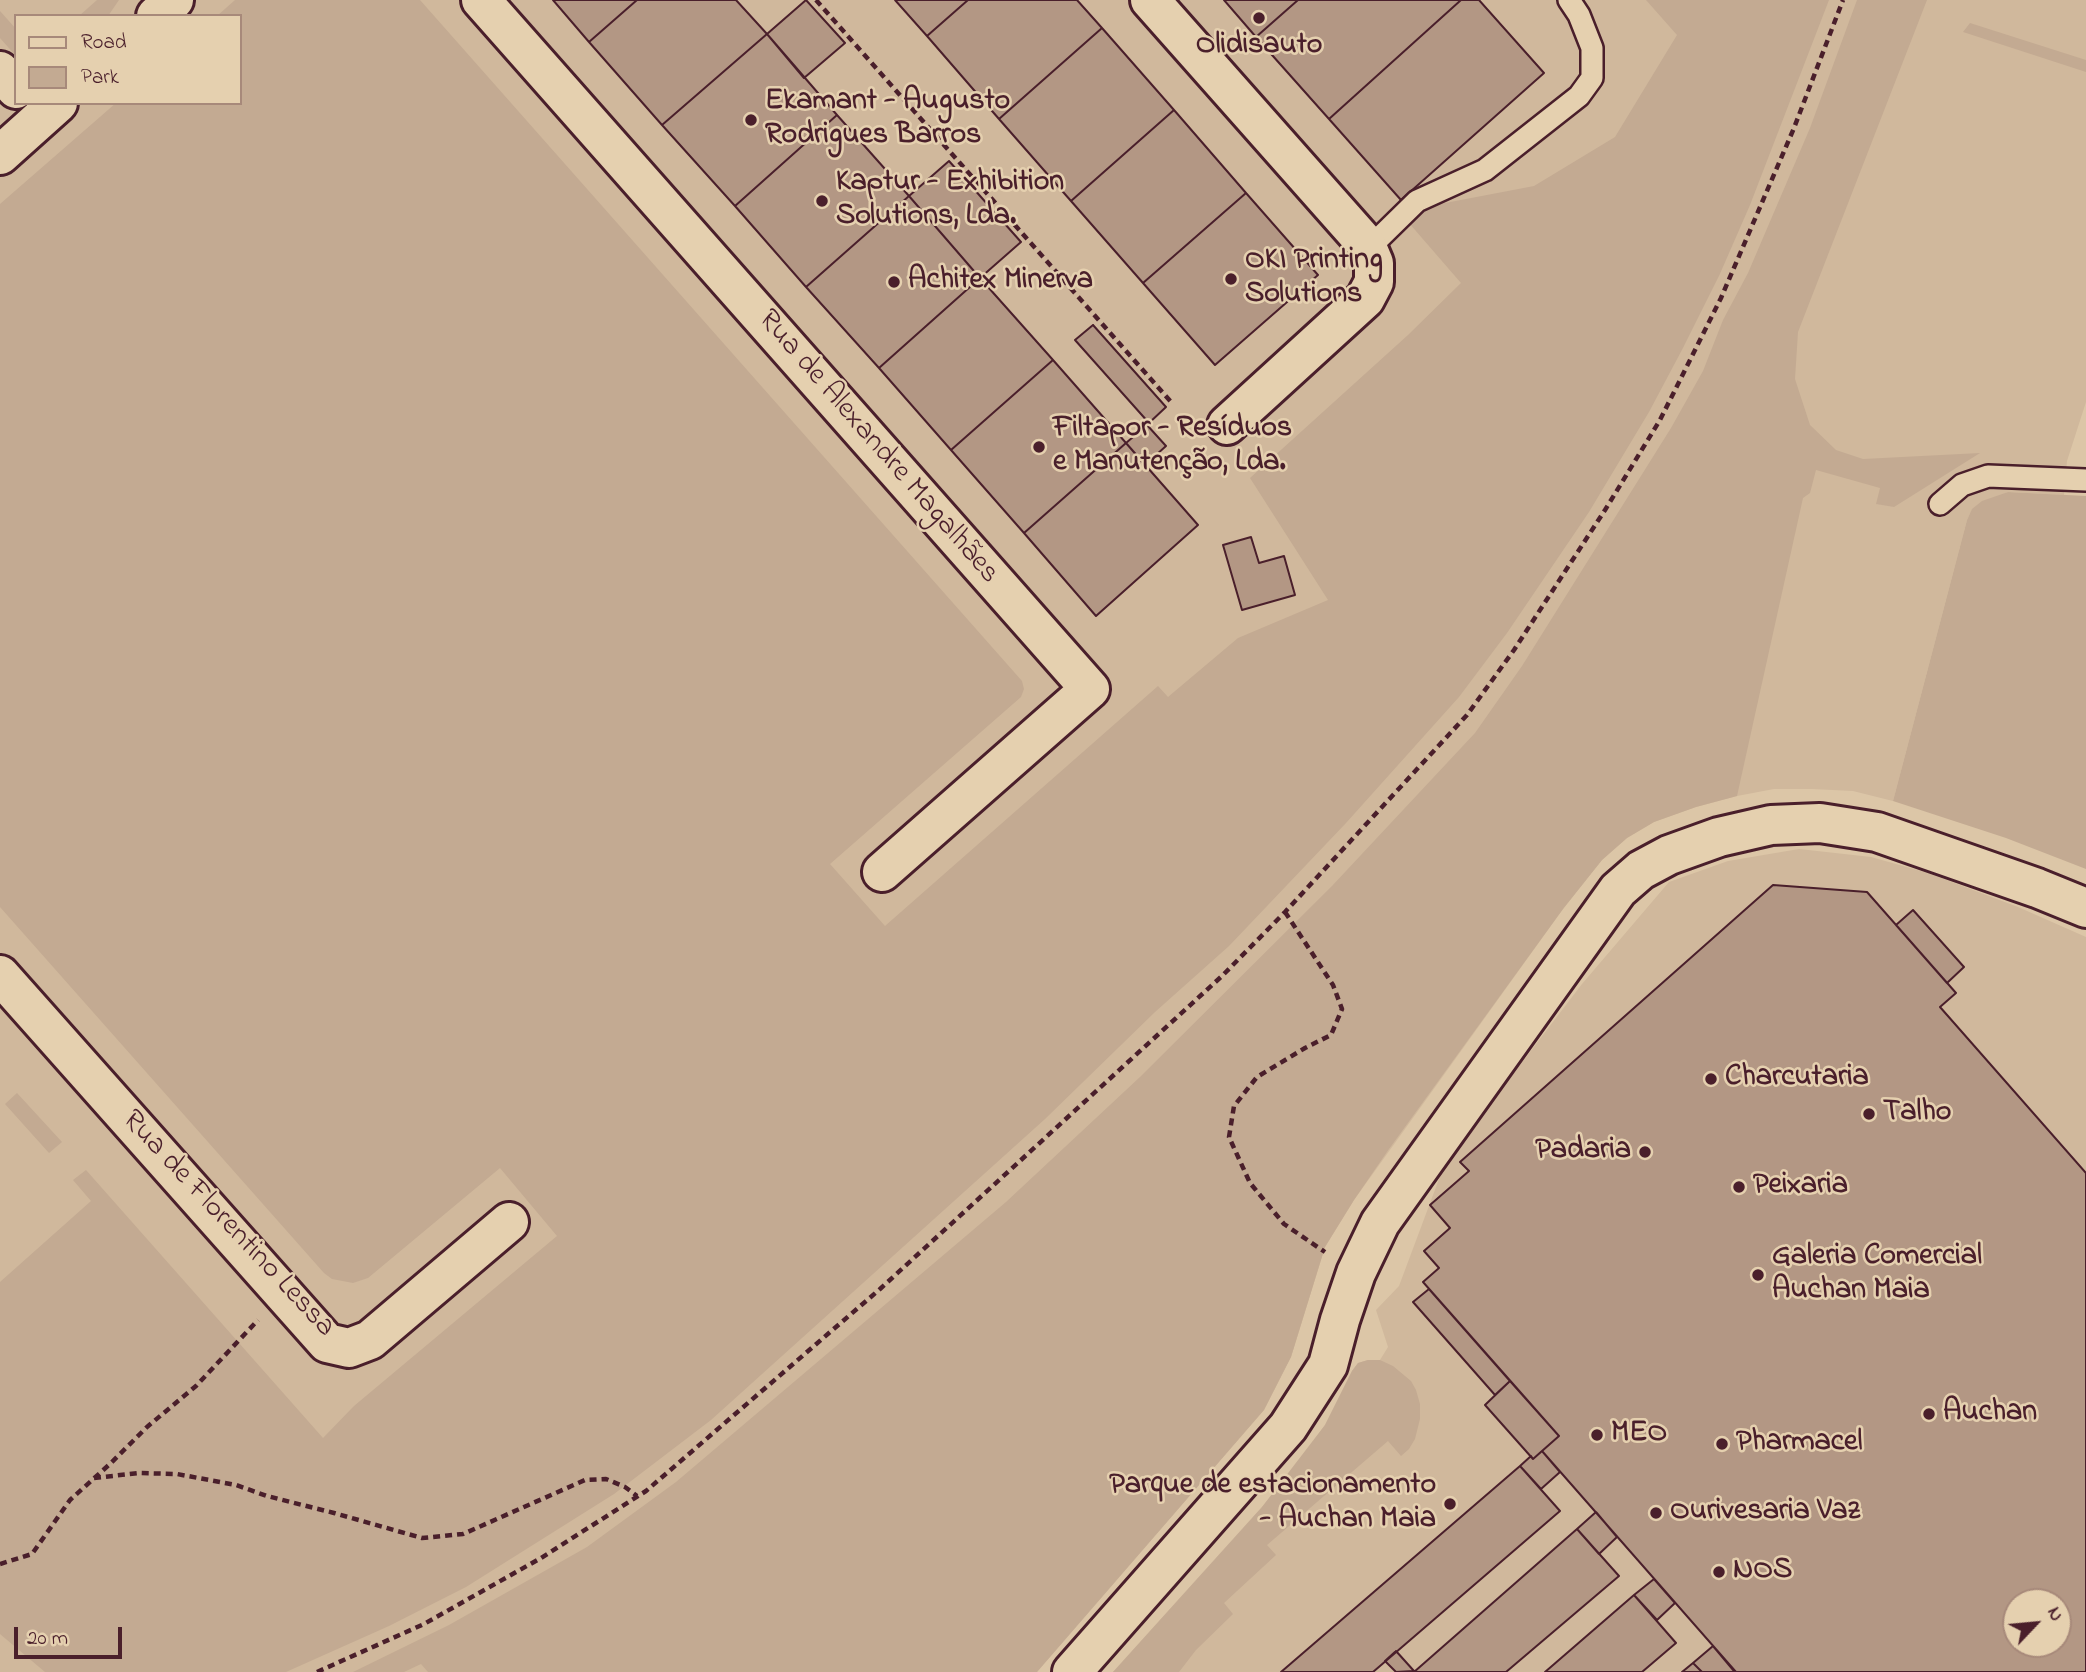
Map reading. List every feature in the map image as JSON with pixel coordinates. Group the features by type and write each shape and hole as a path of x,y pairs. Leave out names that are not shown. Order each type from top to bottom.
{"street":[{"path":"158,14 174,0"},
{"name":"Rua de Alexandre Magalhães","path":"481,0 1090,690 882,872"},
{"path":"1150,0 1368,249 1374,263 1374,282 1365,299 1227,425"},
{"path":"0,71 14,87"},
{"path":"0,155 43,108"},
{"path":"1072,1672 1288,1427 1328,1365 1356,1273 1380,1223 1618,890 1641,870 1669,855 1719,837 1771,825 1819,822 1877,832 2086,908"},
{"name":"Rua de Florentino Lessa","path":"0,975 327,1343 349,1348 370,1340 509,1222"}],"lane":[{"path":"1368,249 1417,201 1485,170 1579,96 1592,78 1592,48 1569,0"},
{"path":"1940,504 1962,485 1988,476 2086,480"}],"path":[{"path":"816,0 1171,403"},
{"path":"317,1672 424,1624 541,1558 637,1496 710,1437 880,1289 1223,976 1286,912 1467,715 1514,649 1605,510 1660,420 1721,298 1794,128 1843,0"},
{"path":"1286,912 1333,985 1342,1009 1331,1035 1257,1077 1234,1106 1230,1137 1250,1183 1284,1224 1324,1251"},
{"path":"0,1564 32,1554 70,1500 147,1427 197,1386 283,1294"},
{"path":"94,1478 139,1473 177,1474 236,1485 422,1538 463,1534 585,1480 606,1479 625,1487 637,1496"}],"shaded area":[{"path":"0,0 2086,0 2086,402 2067,461 2064,495 2008,492 1972,510 1967,520 1893,801 1853,791 1812,789 1774,789 1737,796 1654,822 1627,838 1602,860 1563,909 1354,1200 1325,1247 1291,1357 1264,1410 1037,1672 0,1672"},
{"name":"Galeria Comercial Auchan Maia","path":"1799,849 1871,857 1928,873 2018,907 2086,937 2086,1672 1113,1672 1294,1468 1325,1425 1358,1363 1380,1360 1388,1347 1376,1310 1399,1286 1445,1163 1582,984 1669,882 1728,861"}],"green space":[{"path":"97,0 119,0 109,14 81,14"},
{"path":"235,0 420,0 1022,681 1024,689 1021,697 830,864 885,926 1158,686 1168,697 1238,638 1328,600 1250,478 1408,335 1461,283 1409,223 1424,207 1534,186 1615,137 1677,35 1646,0 1829,0 1750,205 1684,346 1649,412 1589,512 1507,633 1459,697 1346,823 1229,946 1155,1012 1045,1119 711,1420 614,1494 466,1587 389,1626 286,1672 45,1672 0,1634 0,1282 91,1201 73,1180 86,1170 323,1438 354,1406 557,1236 500,1168 368,1278 353,1283 332,1279 0,907 0,204 114,105 242,105 242,14 219,14"},
{"path":"1857,0 1927,0 1798,332 1795,379 1810,425 1836,450 1863,459 1980,453 1894,507 1876,504 1880,488 1816,470 1810,493 1803,498 1737,796 1654,822 1627,838 1602,860 1563,909 1389,1149 1325,1247 1291,1357 1264,1410 1037,1672 428,1672 421,1664 404,1672 353,1672 449,1625 587,1547 676,1482 1006,1202 1140,1077 1332,886 1475,733 1522,666 1671,428 1703,371 1723,320 1748,273 1810,128"},
{"path":"0,11 14,27 14,54 0,38"},
{"path":"1970,23 2086,60 2086,72 1963,32"},
{"path":"2008,492 2086,496 2086,869 2006,838 1893,801 1967,520 1972,509 1982,501"},
{"path":"17,1093 62,1142 49,1153 5,1104"},
{"path":"1380,1360 1393,1366 1411,1381 1416,1390 1420,1419 1415,1439 1409,1449 1401,1456 1388,1441 1267,1545 1276,1555 1224,1603 1233,1614 1196,1650 1179,1672 1113,1672 1262,1507 1325,1425 1352,1371 1358,1363"}],"building":[{"path":"553,0 637,0 589,42"},
{"path":"637,0 736,0 767,34 662,125 589,42"},
{"path":"806,0 845,43 804,78 767,34"},
{"path":"895,0 968,0 927,36"},
{"path":"968,0 1077,0 1102,28 999,119 927,36"},
{"name":"Olidisauto","path":"1224,0 1298,0 1256,37"},
{"path":"1298,0 1461,0 1329,119 1256,37"},
{"path":"1461,0 1479,0 1544,73 1401,200 1329,119"},
{"path":"1102,28 1174,110 1071,201 999,119"},
{"path":"767,34 837,115 735,206 662,125"},
{"path":"1174,110 1246,193 1143,283 1071,201"},
{"name":"Kaptur - Exhibition Solutions, Lda.","path":"837,115 909,196 806,287 735,206"},
{"path":"949,161 1021,242 980,278 909,196"},
{"path":"1246,193 1318,275 1215,365 1143,283"},
{"path":"909,196 980,278 879,368 806,287"},
{"path":"980,278 1053,360 951,450 879,368"},
{"path":"1093,325 1166,407 1149,423 1075,340"},
{"path":"1053,360 1126,443 1024,533 951,450"},
{"path":"1147,425 1166,446 1145,465 1126,443"},
{"path":"1126,443 1198,525 1096,616 1024,533"},
{"path":"1251,537 1259,563 1284,556 1295,595 1242,610 1223,545"},
{"name":"Galeria Comercial Auchan Maia","path":"1773,885 1867,892 1956,993 1940,1007 2086,1173 2086,1672 1736,1672 1542,1451 1559,1436 1423,1282 1439,1268 1424,1251 1450,1228 1430,1205 1469,1171 1460,1162"},
{"path":"1913,910 1964,967 1947,983 1896,925"},
{"path":"1429,1289 1510,1381 1495,1395 1413,1302"},
{"path":"1510,1381 1559,1436 1533,1459 1485,1405"},
{"path":"1542,1451 1560,1472 1541,1489 1520,1466"},
{"path":"1520,1466 1560,1511 1373,1672 1281,1672"},
{"path":"1596,1512 1617,1537 1599,1554 1577,1529"},
{"path":"1577,1529 1619,1576 1506,1672 1414,1672"},
{"path":"1654,1579 1675,1603 1657,1620 1634,1595"},
{"path":"1634,1595 1676,1643 1642,1672 1545,1672"},
{"path":"1713,1646 1733,1672 1702,1672 1693,1663"},
{"path":"1396,1651 1414,1671 1396,1672 1385,1661"},
{"path":"1693,1663 1702,1672 1682,1672"}],"place":[{"name":"Olidisauto","path":"1259,18"},
{"name":"Ekamant - Augusto Rodrigues Barros","path":"751,120"},
{"name":"Kaptur - Exhibition Solutions, Lda.","path":"822,201"},
{"name":"OKI Printing Solutions","path":"1231,279"},
{"name":"Achitex Minerva","path":"894,282"},
{"name":"Filtapor - Resíduos e Manutenção, Lda.","path":"1039,447"},
{"name":"Charcutaria","path":"1711,1079"},
{"name":"Talho","path":"1869,1114"},
{"name":"Padaria","path":"1645,1152"},
{"name":"Peixaria","path":"1739,1187"},
{"name":"Galeria Comercial Auchan Maia","path":"1758,1275"},
{"name":"Auchan","path":"1929,1414"},
{"name":"MEO","path":"1597,1435"},
{"name":"Pharmacel","path":"1722,1444"},
{"name":"Parque de estacionamento - Auchan Maia","path":"1450,1504"},
{"name":"Ourivesaria Vaz","path":"1656,1513"},
{"name":"NOS","path":"1719,1572"}]}
